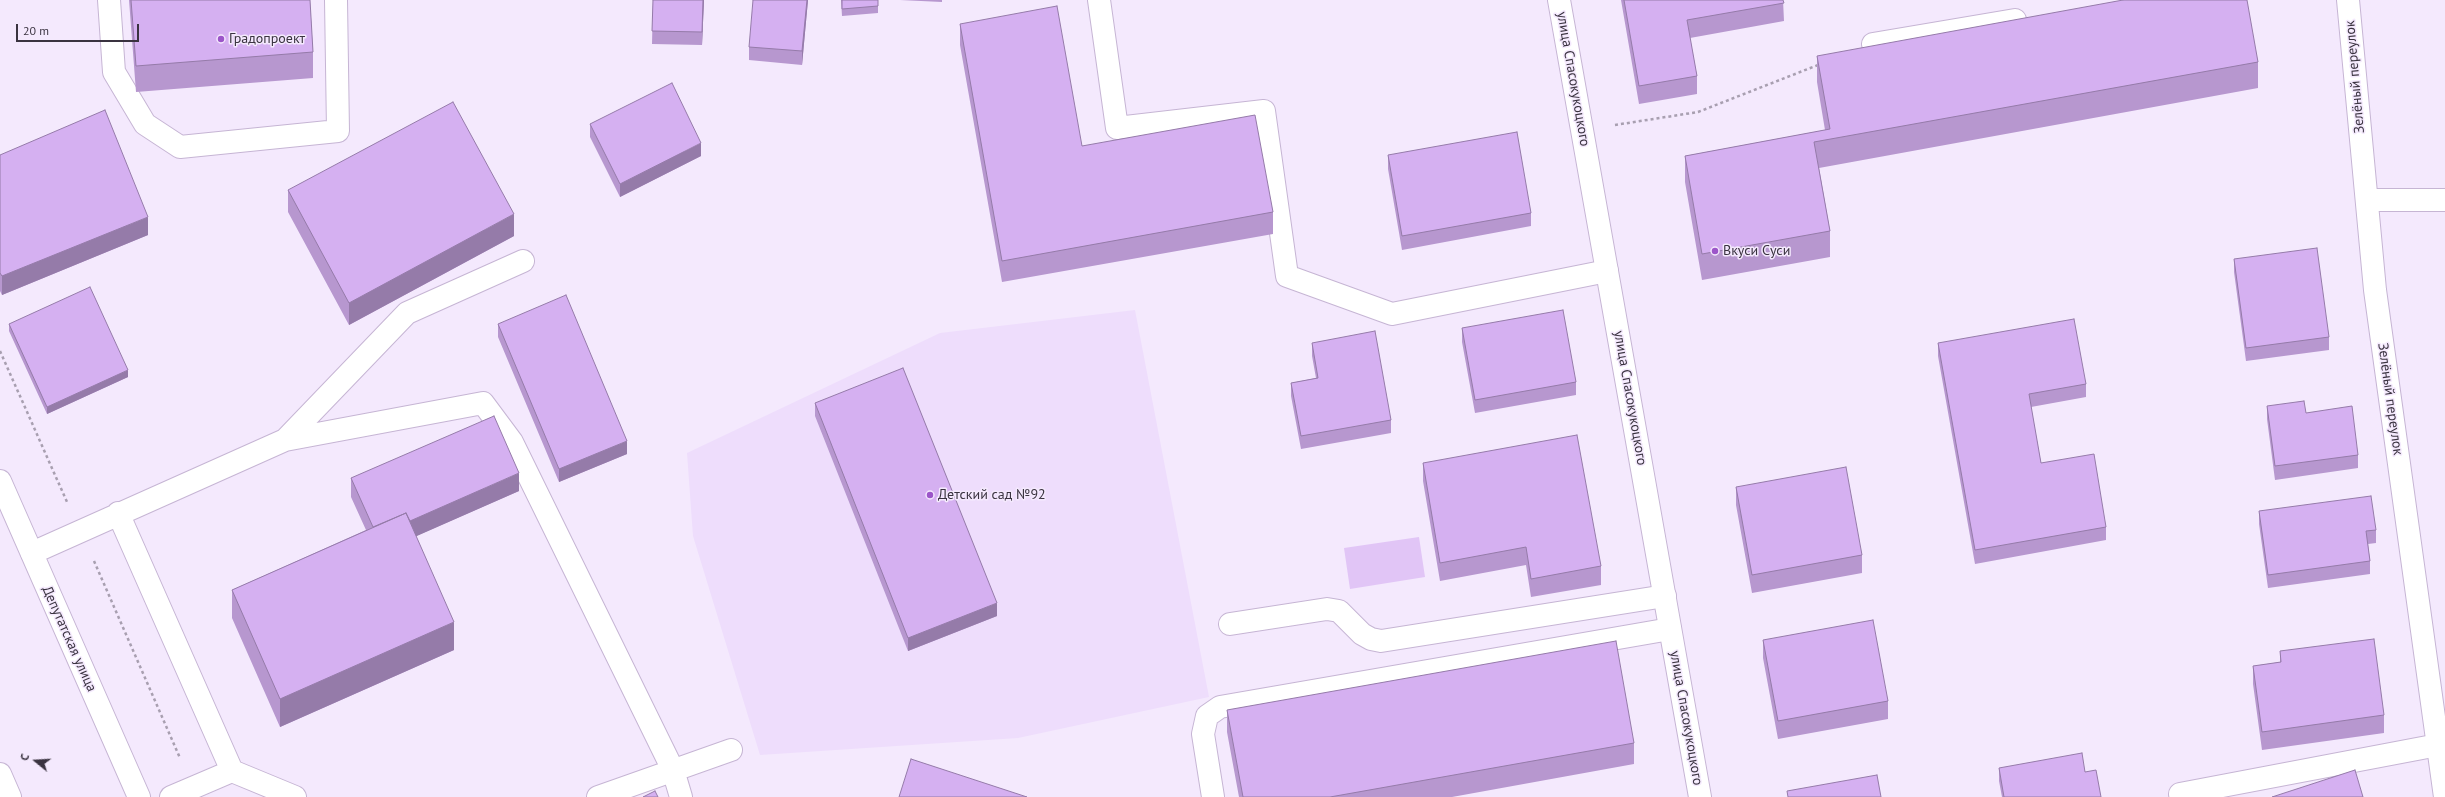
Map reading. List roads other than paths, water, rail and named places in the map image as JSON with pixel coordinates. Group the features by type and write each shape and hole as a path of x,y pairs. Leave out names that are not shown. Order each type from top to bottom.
{"street":[{"path":"109,0 114,72 145,124 180,147 338,131 336,0"},
{"path":"1099,0 1117,128 1264,111 1287,276 1392,314 1607,271"},
{"name":"улица Спасокукоцкого","path":"1559,0 1700,797"},
{"name":"Зелёный переулок","path":"2348,0 2375,290 2445,797"},
{"path":"1873,44 2035,17"},
{"path":"2367,200 2445,200"},
{"path":"286,440 407,313 523,261"},
{"path":"32,554 118,513 286,440 483,403 512,442 673,770 681,797"},
{"name":"Депутатская улица","path":"0,481 139,797"},
{"path":"118,513 232,771 295,797"},
{"path":"1230,624 1327,609 1339,611 1362,634 1371,639 1381,641 1665,596"},
{"path":"1213,797 1202,734 1207,716 1220,707 1670,630"},
{"path":"2180,794 2438,745"},
{"path":"598,797 731,750"},
{"path":"171,797 232,771"},
{"path":"0,774 10,797"}],"place":[{"name":"Градопроект","path":"221,39"},
{"name":"Вкуси Суси","path":"1715,251"},
{"name":"Детский сад №92","path":"930,495"}]}
